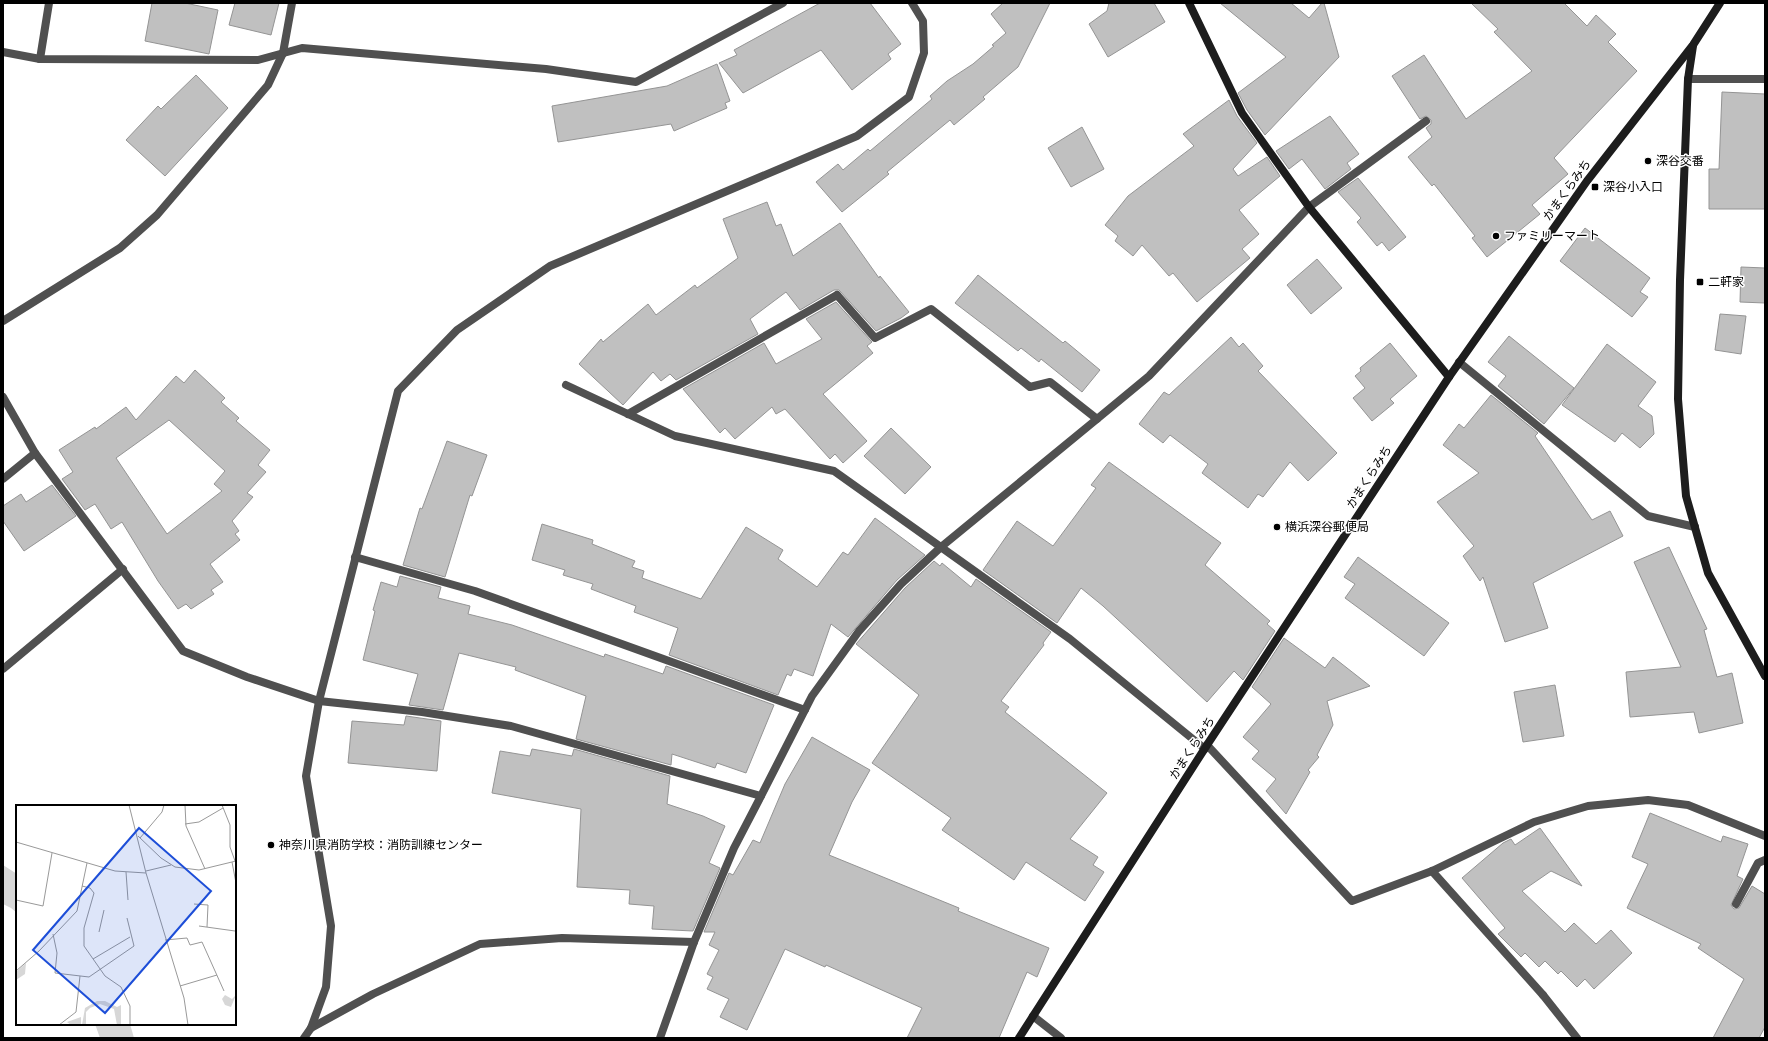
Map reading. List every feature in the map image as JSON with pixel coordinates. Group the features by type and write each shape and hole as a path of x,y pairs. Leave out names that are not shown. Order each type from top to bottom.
{"main road":[{"path":"1189,3 1242,112 1309,207 1449,377"},
{"name":"かまくらみち","path":"1019,1038 1206,747 1459,362 1587,181 1693,45 1720,3"},
{"path":"1693,45 1688,79 1680,280 1678,398 1686,496 1708,572 1765,676"}],"street":[{"path":"40,59 49,3"},
{"path":"3,321 120,248 157,215 268,85 283,53 292,3"},
{"path":"3,52 40,59 258,60 302,48 546,68 636,82 783,3"},
{"path":"304,1038 311,1028 326,987 331,926 306,776 319,701 354,557 398,391 457,330 550,266 857,136 909,97 924,53 923,21 912,3"},
{"path":"1688,79 1765,79"},
{"path":"660,1038 694,942 734,848 812,696 859,631 901,584 941,546 1149,376 1309,207 1426,121"},
{"path":"628,414 837,295 875,338 931,309 1030,387 1050,382 1097,419"},
{"path":"1459,362 1648,516 1695,527"},
{"path":"566,385 675,436 834,471 1070,639 1206,747 1352,901 1432,871 1534,822 1588,806 1648,800 1688,805 1765,836"},
{"path":"3,397 35,453 183,651 247,677 319,701 422,712 511,726 761,796"},
{"path":"3,479 35,453"},
{"path":"354,557 475,591 805,710"},
{"path":"3,669 123,569"},
{"path":"1736,904 1758,863 1765,860"},
{"path":"1432,871 1543,996 1577,1038"},
{"path":"311,1028 373,994 480,944 562,938 694,942"},
{"path":"1032,1016 1061,1038"}],"shaded area":[{"path":"3,865 16,873 16,912 3,904"},
{"path":"95,1025 130,1025 134,1038 100,1038"}],"building":[{"path":"152,3 185,3 218,10 209,54 145,41"},
{"path":"235,3 279,3 271,35 229,25"},
{"path":"820,3 870,3 901,44 888,54 891,59 852,90 821,50 743,93 719,63 737,55 734,50"},
{"path":"1003,3 1050,3 1018,67 983,97 985,99 954,125 950,120 887,172 889,174 842,212 816,182 838,164 843,170 868,149 870,151 932,99 930,96 947,81 973,64 994,46 992,45 1006,33 991,14"},
{"path":"1109,3 1154,3 1165,22 1108,57 1089,24 1107,11"},
{"path":"1220,3 1291,3 1309,18 1322,3 1324,3 1339,57 1265,135 1247,110 1238,93 1286,57"},
{"path":"1471,3 1564,3 1587,26 1596,15 1616,34 1608,42 1637,71 1554,158 1568,174 1532,205 1540,214 1487,257 1472,238 1475,236 1434,184 1432,186 1408,157 1432,137 1426,128 1431,124 1431,120 1426,116 1420,119 1392,76 1424,55 1466,119 1532,71 1494,32 1498,29"},
{"path":"717,64 730,101 725,103 727,108 674,131 671,124 558,142 552,106 667,86"},
{"path":"196,75 228,108 165,176 126,140 158,106 161,109"},
{"path":"1722,92 1765,94 1765,209 1709,209 1709,169 1719,169"},
{"path":"1229,100 1237,116 1257,143 1233,169 1238,176 1267,157 1280,176 1239,210 1259,234 1242,249 1250,258 1197,302 1173,273 1169,276 1142,245 1133,256 1115,241 1118,236 1105,225 1128,196 1194,146 1183,134"},
{"path":"1330,116 1359,154 1347,163 1351,169 1325,189 1302,159 1289,169 1276,151"},
{"path":"1082,127 1104,169 1071,187 1048,148"},
{"path":"1358,178 1406,237 1389,251 1382,242 1377,246 1357,222 1361,218 1338,192"},
{"path":"767,202 776,226 781,224 793,256 840,223 879,278 880,276 909,312 901,318 876,331 839,290 834,290 800,310 786,292 750,319 758,334 676,380 670,374 661,381 653,372 623,405 579,364 601,339 603,342 648,304 656,315 695,285 697,288 738,258 723,219"},
{"path":"1585,228 1650,278 1640,292 1648,297 1632,317 1560,261"},
{"path":"1317,259 1342,288 1311,314 1287,285"},
{"path":"1741,267 1765,268 1765,303 1740,302"},
{"path":"978,275 1063,343 1065,341 1100,370 1082,392 1041,359 1039,362 1021,348 1018,351 955,303"},
{"path":"836,302 872,342 867,346 873,353 823,394 867,441 843,463 835,454 830,459 785,409 776,414 772,407 735,439 725,428 720,433 683,389 764,343 776,364 822,339 806,319"},
{"path":"1720,314 1746,316 1741,354 1715,350"},
{"path":"1509,336 1574,388 1544,424 1498,386 1506,376 1488,362"},
{"path":"1231,337 1239,347 1243,343 1263,366 1258,371 1337,453 1308,481 1290,462 1263,497 1258,494 1248,508 1202,473 1208,464 1170,435 1163,443 1139,424 1164,392 1169,395"},
{"path":"1390,343 1417,376 1390,399 1394,403 1372,421 1353,398 1365,388 1355,376 1361,371 1360,368"},
{"path":"1607,344 1656,382 1638,406 1652,416 1654,434 1640,448 1622,433 1615,442 1562,405"},
{"path":"195,370 225,398 221,402 239,418 236,421 270,450 258,465 266,472 247,493 253,497 232,521 239,531 235,534 240,540 210,564 223,582 211,590 214,594 191,609 186,604 178,609 158,581 122,522 111,529 95,504 85,510 62,479 73,472 59,450 95,427 96,429 126,407 136,420 176,376 184,383","holes":["169,420 225,471 214,484 222,491 167,534 116,458"]},
{"path":"1491,395 1538,433 1535,436 1592,520 1610,511 1623,536 1533,583 1548,628 1505,642 1483,577 1480,581 1463,556 1474,546 1437,502 1479,473 1443,445 1459,424 1464,428"},
{"path":"891,428 931,467 905,494 864,456"},
{"path":"447,441 487,455 472,496 470,495 445,577 403,565 420,508 422,509"},
{"path":"1109,462 1221,543 1205,565 1270,621 1267,624 1275,631 1243,680 1234,671 1207,702 1103,606 1081,588 1057,623 983,570 1017,521 1053,546 1096,488 1091,485"},
{"path":"52,485 76,516 24,551 3,521 3,506 21,494 26,502"},
{"path":"875,518 925,555 897,580 848,637 831,624 813,676 794,669 791,676 787,674 778,695 669,655 678,628 634,612 636,606 591,589 593,584 563,575 565,570 532,560 542,524 593,540 592,544 635,561 632,567 644,571 642,578 701,599 746,527 783,550 778,559 817,587 843,552 848,555"},
{"path":"1669,547 1707,629 1704,630 1717,677 1732,673 1743,723 1699,733 1694,712 1630,717 1626,672 1681,667 1634,562"},
{"path":"1358,557 1449,623 1424,656 1345,598 1355,584 1344,577"},
{"path":"934,561 940,566 942,563 971,587 976,579 1051,632 1043,643 1044,645 1001,701 1009,707 1005,712 1107,793 1070,839 1098,857 1093,865 1104,872 1085,901 1026,862 1014,880 942,830 951,818 872,763 919,695 856,644 905,588"},
{"path":"400,576 441,587 438,598 470,606 468,614 512,625 604,657 605,654 663,674 666,666 774,705 746,773 717,763 715,768 672,754 671,765 576,739 586,696 515,670 516,667 459,653 443,710 409,705 418,674 363,660 375,611 373,610 381,582 397,587"},
{"path":"1284,638 1325,668 1333,657 1370,686 1327,701 1333,725 1317,755 1319,757 1308,770 1310,772 1286,814 1266,791 1276,779 1252,759 1259,751 1243,737 1271,704 1252,687"},
{"path":"1555,685 1564,736 1523,742 1514,692"},
{"path":"406,716 441,721 437,771 348,763 352,721 404,725"},
{"path":"812,737 870,770 852,802 829,855 959,908 958,911 1049,948 1037,977 1027,972 999,1038 907,1038 922,1008 826,965 825,967 785,949 747,1030 720,1017 729,999 707,989 713,977 707,974 719,950 709,945 715,932 704,932 729,873 733,875 753,840 760,843 785,784"},
{"path":"532,749 572,756 574,749 670,776 667,804 703,816 725,826 709,863 720,868 693,931 652,929 654,906 629,904 630,890 577,887 581,809 492,793 500,751 530,756"},
{"path":"1650,813 1721,842 1723,836 1748,844 1737,876 1743,879 1731,905 1734,909 1739,908 1752,886 1765,894 1765,1027 1759,1038 1713,1038 1744,979 1698,948 1701,944 1627,908 1648,864 1632,857"},
{"path":"1540,828 1582,886 1551,871 1522,891 1565,932 1574,923 1596,944 1611,930 1632,953 1594,989 1585,979 1577,987 1561,971 1558,974 1545,961 1539,967 1525,953 1521,957 1498,934 1505,928 1462,878 1503,843 1511,839 1515,845"}],"place":[{"name":"深谷交番","path":"1648,161"},
{"name":"深谷小入口","path":"1595,187"},
{"name":"ファミリーマート","path":"1496,236"},
{"name":"二軒家","path":"1700,282"},
{"name":"横浜深谷郵便局","path":"1277,527"},
{"name":"神奈川県消防学校：消防訓練センター","path":"271,845"}]}
